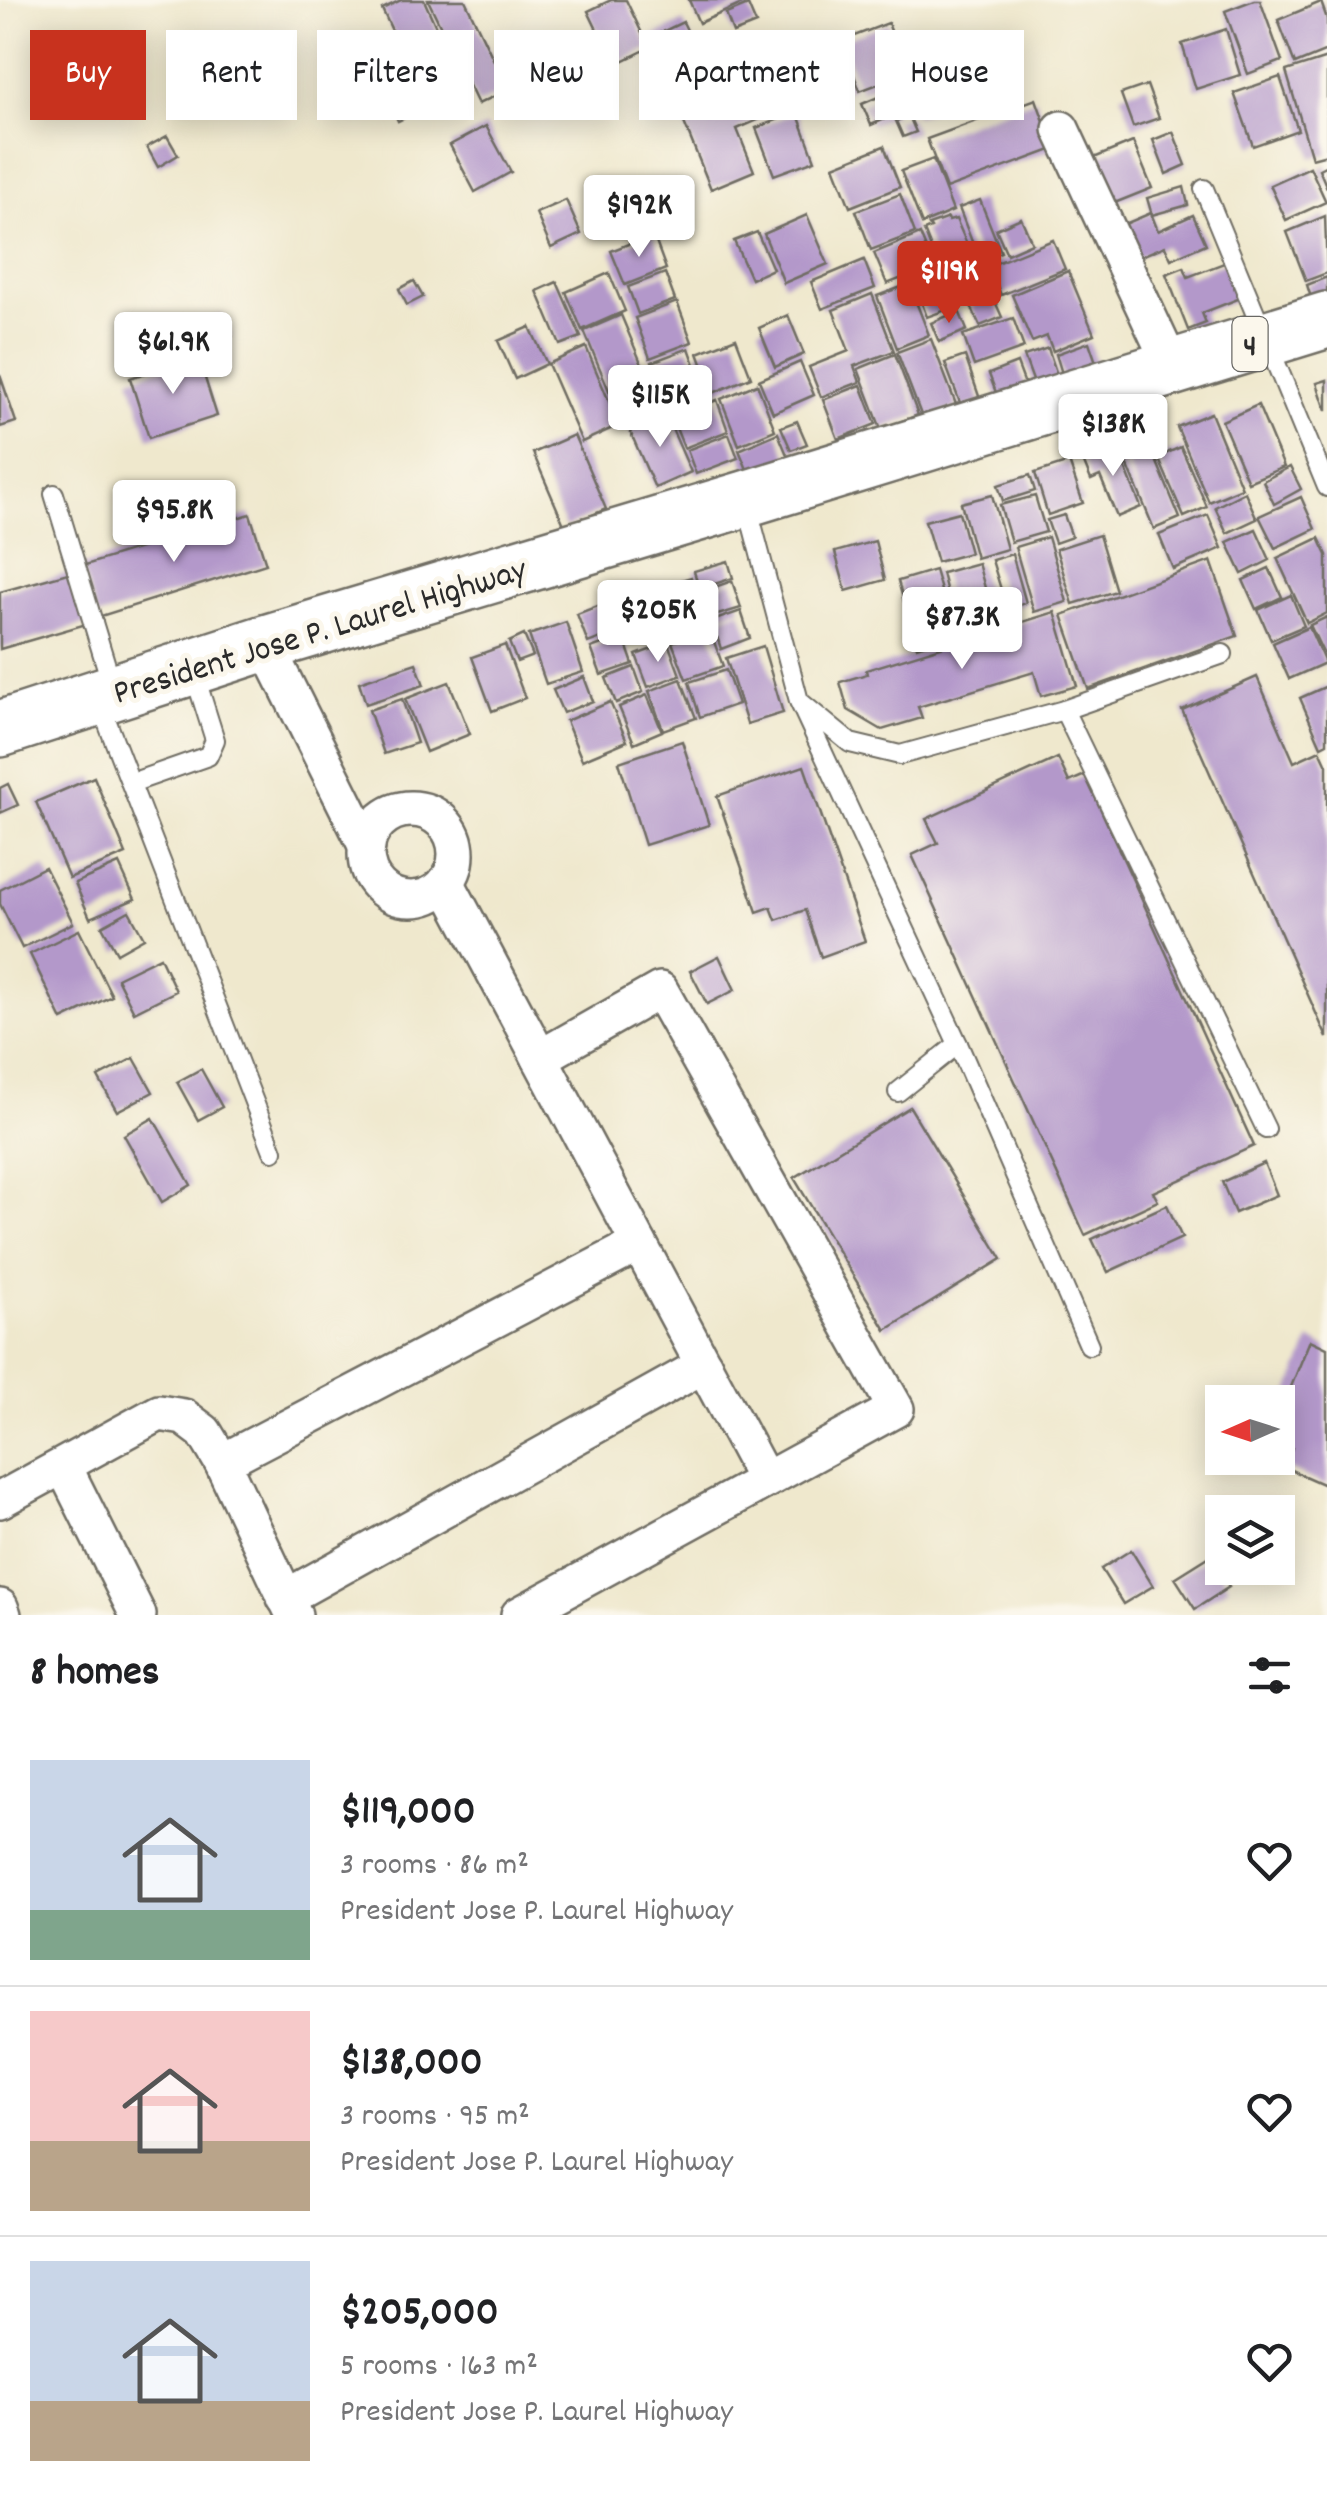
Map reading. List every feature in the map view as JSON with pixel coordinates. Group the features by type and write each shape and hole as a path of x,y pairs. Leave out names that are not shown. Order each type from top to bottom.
{"highway":[{"name":"President Jose P. Laurel Highway","path":"0,729 265,642 746,500 1327,320"}],"street":[{"path":"1061,128 1172,367"},
{"path":"265,642 367,847"},
{"path":"410,809 440,819 450,830 456,845 456,861 446,882 432,895 404,899 380,886 372,875 367,847 382,820 410,809"},
{"path":"446,882 765,1480"},
{"path":"519,1615 896,1409 660,990 540,1058"},
{"path":"222,1462 639,1244"},
{"path":"0,1500 158,1414 184,1417 204,1432 222,1462 289,1607 704,1365"},
{"path":"64,1466 138,1615"},
{"path":"0,1608 3,1615"}],"lane":[{"path":"1204,189 1327,487"},
{"path":"54,494 130,783 273,1151"},
{"path":"746,500 799,700 958,1044 1089,1344"},
{"path":"799,700 850,743 900,755 1064,710 1223,654"},
{"path":"130,783 208,756 215,740 192,666"},
{"path":"1064,710 1266,1129"},
{"path":"898,1092 958,1044"}],"building":[{"path":"401,0 424,0 437,30 392,30 382,9"},
{"path":"428,0 465,0 494,61 494,97 478,104 474,96 474,30 442,30"},
{"path":"611,0 626,0 640,30 639,53 619,63 619,30 597,30 588,11"},
{"path":"689,0 751,0 699,23"},
{"path":"1260,0 1282,61 1248,74 1225,11"},
{"path":"1321,2 1327,19 1327,51 1295,64 1278,20"},
{"path":"748,5 756,24 732,30 726,14"},
{"path":"683,22 687,30 666,30"},
{"path":"888,23 891,30 875,30 875,85 860,91 855,78 855,36"},
{"path":"1226,29 1240,75 1196,89 1182,44"},
{"path":"1327,58 1327,154 1312,158 1286,71"},
{"path":"1280,77 1298,130 1253,146 1234,93"},
{"path":"1147,85 1159,118 1133,127 1121,94"},
{"path":"875,98 875,120 882,120 871,125 862,104"},
{"path":"1036,99 1054,149 946,189 927,139 979,120 1024,120 1024,103"},
{"path":"683,120 758,120 737,129 754,171 711,189"},
{"path":"776,120 800,120 815,160 774,175 756,128"},
{"path":"911,120 916,132 903,137 896,121"},
{"path":"486,126 511,172 475,192 450,145"},
{"path":"1173,132 1186,165 1166,174 1153,140"},
{"path":"167,136 178,155 158,167 147,147"},
{"path":"1133,142 1152,188 1107,206 1089,160"},
{"path":"884,146 900,187 850,207 834,166"},
{"path":"933,159 953,211 922,224 901,171"},
{"path":"1327,165 1327,188 1319,169"},
{"path":"1310,167 1326,202 1286,220 1270,185"},
{"path":"1184,187 1188,205 1152,215 1147,198"},
{"path":"900,194 915,233 871,250 856,211"},
{"path":"566,200 581,234 551,248 536,213"},
{"path":"980,200 1001,252 979,260 959,208"},
{"path":"1151,213 1158,231 1193,215 1206,244 1171,259 1165,246 1127,262 1113,229"},
{"path":"807,215 828,264 784,283 764,234"},
{"path":"1325,216 1327,273 1306,281 1287,232"},
{"path":"948,218 956,219 970,251 962,255 966,264 948,271 944,261 937,264 924,231"},
{"path":"1021,218 1032,243 1007,254 996,229"},
{"path":"757,232 773,269 751,279 734,241"},
{"path":"653,234 666,269 625,285 611,251"},
{"path":"920,234 933,266 887,284 874,253"},
{"path":"1053,240 1065,269 1001,295 989,266"},
{"path":"864,260 875,288 822,309 811,282"},
{"path":"1229,261 1243,297 1202,313 1206,323 1188,330 1166,274 1184,267 1188,277"},
{"path":"983,264 992,292 960,303 950,276"},
{"path":"943,269 957,306 927,317 913,280"},
{"path":"1068,271 1094,334 1053,351 1047,336 1032,342 1012,295"},
{"path":"609,273 625,311 582,330 566,292"},
{"path":"665,273 675,300 638,314 628,287"},
{"path":"1327,277 1327,299 1313,304 1307,285"},
{"path":"414,281 423,297 407,305 399,289"},
{"path":"557,282 581,337 560,345 537,291"},
{"path":"909,284 929,335 897,348 877,296"},
{"path":"872,294 894,351 854,366 860,382 821,397 809,367 849,351 833,310"},
{"path":"993,297 1002,317 980,326 971,306"},
{"path":"677,302 692,342 650,358 635,318"},
{"path":"959,311 967,330 939,342 931,323"},
{"path":"222,314 232,336 202,349 192,327"},
{"path":"621,315 650,384 613,400 584,331"},
{"path":"788,315 804,354 775,367 759,328"},
{"path":"1013,318 1024,348 974,366 963,335"},
{"path":"530,327 547,364 515,379 498,341"},
{"path":"736,338 751,377 713,393 698,353"},
{"path":"931,339 957,407 923,420 897,352"},
{"path":"1089,342 1097,365 1063,377 1056,354"},
{"path":"220,347 229,367 208,375 200,355"},
{"path":"586,347 619,425 582,442 548,364"},
{"path":"689,348 697,370 660,384 652,362"},
{"path":"1048,348 1058,378 1035,386 1024,356"},
{"path":"895,354 918,415 881,429 858,369"},
{"path":"198,356 217,416 149,438 130,378"},
{"path":"965,356 981,402 962,408 945,363"},
{"path":"800,362 814,395 773,413 759,380"},
{"path":"1017,363 1026,387 998,398 989,374"},
{"path":"700,372 711,399 674,413 663,386"},
{"path":"0,375 16,422 0,427"},
{"path":"1327,380 1327,410 1326,410 1317,383"},
{"path":"757,384 775,430 739,445 721,399"},
{"path":"861,385 876,424 838,439 823,400"},
{"path":"651,387 661,412 625,428 615,404"},
{"path":"717,400 728,431 684,448 672,418"},
{"path":"1258,405 1284,467 1248,482 1222,421"},
{"path":"665,413 691,472 655,488 629,429"},
{"path":"1211,413 1242,488 1209,502 1177,427"},
{"path":"797,421 807,444 791,450 781,427"},
{"path":"778,433 790,462 751,479 739,450"},
{"path":"729,434 738,458 696,474 687,450"},
{"path":"574,435 606,509 565,527 533,453"},
{"path":"1147,438 1180,518 1154,529 1121,449"},
{"path":"1116,445 1141,507 1117,517 1100,476 1091,480 1082,458"},
{"path":"1181,447 1207,507 1184,517 1158,457"},
{"path":"1069,462 1083,503 1048,515 1035,473"},
{"path":"1290,467 1301,489 1274,504 1263,481"},
{"path":"1030,475 1035,491 1003,501 998,485"},
{"path":"1245,492 1257,519 1227,533 1215,507"},
{"path":"992,495 1007,549 976,558 961,503"},
{"path":"1035,496 1046,532 1011,542 1000,505"},
{"path":"1301,497 1315,529 1275,548 1259,516"},
{"path":"959,512 970,553 937,562 925,521"},
{"path":"250,514 266,564 98,617 82,566"},
{"path":"1064,515 1072,537 1055,543 1047,520"},
{"path":"1208,515 1222,548 1173,569 1159,535"},
{"path":"1256,529 1270,560 1242,574 1227,542"},
{"path":"1099,535 1116,591 1073,604 1056,549"},
{"path":"1048,537 1067,602 1034,612 1015,547"},
{"path":"1319,538 1327,555 1327,613 1307,623 1277,558"},
{"path":"875,541 885,580 846,591 835,552"},
{"path":"1012,554 1026,603 1007,609 992,560"},
{"path":"728,561 733,578 699,589 694,571"},
{"path":"1211,561 1237,636 1088,689 1062,615"},
{"path":"978,563 987,595 950,605 942,573"},
{"path":"1269,568 1282,597 1256,609 1243,580"},
{"path":"935,570 954,635 917,647 898,581"},
{"path":"75,571 90,623 0,649 0,592"},
{"path":"691,577 706,625 661,640 645,591"},
{"path":"732,581 741,608 711,617 703,591"},
{"path":"638,595 645,614 623,622 616,603"},
{"path":"1291,595 1304,626 1271,640 1258,610"},
{"path":"997,597 1005,622 961,635 953,610"},
{"path":"608,602 619,631 588,643 577,614"},
{"path":"741,611 750,638 721,649 712,621"},
{"path":"1055,612 1077,686 1041,696 1034,672 918,707 922,718 882,730 848,710 840,682 867,674 866,670"},
{"path":"1327,617 1327,661 1310,625"},
{"path":"566,622 583,672 546,684 529,635"},
{"path":"1309,627 1325,663 1289,679 1273,643"},
{"path":"709,628 723,666 686,679 672,642"},
{"path":"524,635 533,656 517,662 509,642"},
{"path":"623,636 633,664 601,675 591,648"},
{"path":"668,643 680,675 648,687 636,655"},
{"path":"505,645 525,698 492,711 472,657"},
{"path":"763,646 783,713 747,724 726,658"},
{"path":"416,663 424,685 366,704 359,682"},
{"path":"634,667 643,692 616,703 606,678"},
{"path":"726,670 738,704 700,717 689,682"},
{"path":"584,677 593,701 563,713 553,690"},
{"path":"1257,677 1294,762 1320,750 1327,765 1327,1038 1182,710"},
{"path":"681,679 696,718 663,730 649,691"},
{"path":"449,682 470,734 426,752 405,699"},
{"path":"1327,686 1327,743 1321,746 1300,698"},
{"path":"647,695 662,731 634,743 619,707"},
{"path":"402,699 417,743 384,754 369,710"},
{"path":"610,702 627,741 582,760 566,721"},
{"path":"682,741 709,825 645,845 619,762"},
{"path":"1058,758 1069,782 1085,775 1254,1146 1153,1192 1158,1201 1085,1235 912,855 938,843 926,819"},
{"path":"804,766 865,941 821,957 805,910 776,920 771,907 757,912 717,796"},
{"path":"94,777 126,854 69,878 36,802"},
{"path":"8,784 18,805 0,813 0,788"},
{"path":"119,864 135,899 90,918 75,883"},
{"path":"45,867 73,923 22,948 0,904 0,890"},
{"path":"129,911 144,938 117,953 102,926"},
{"path":"79,930 112,996 62,1020 30,954"},
{"path":"719,956 735,990 707,1004 690,971"},
{"path":"160,957 176,991 134,1012 117,978"},
{"path":"134,1058 153,1092 117,1111 98,1077"},
{"path":"201,1069 222,1107 198,1120 177,1082"},
{"path":"910,1107 1002,1259 886,1330 794,1178"},
{"path":"153,1118 191,1185 162,1202 124,1135"},
{"path":"1264,1163 1277,1195 1235,1213 1222,1182"},
{"path":"1167,1205 1182,1238 1108,1272 1092,1239"},
{"path":"1310,1340 1327,1348 1327,1486 1295,1472 1295,1385 1292,1385"},
{"path":"1131,1550 1153,1586 1123,1604 1101,1569"},
{"path":"1205,1559 1205,1585 1229,1587 1195,1609 1175,1578"}]}
